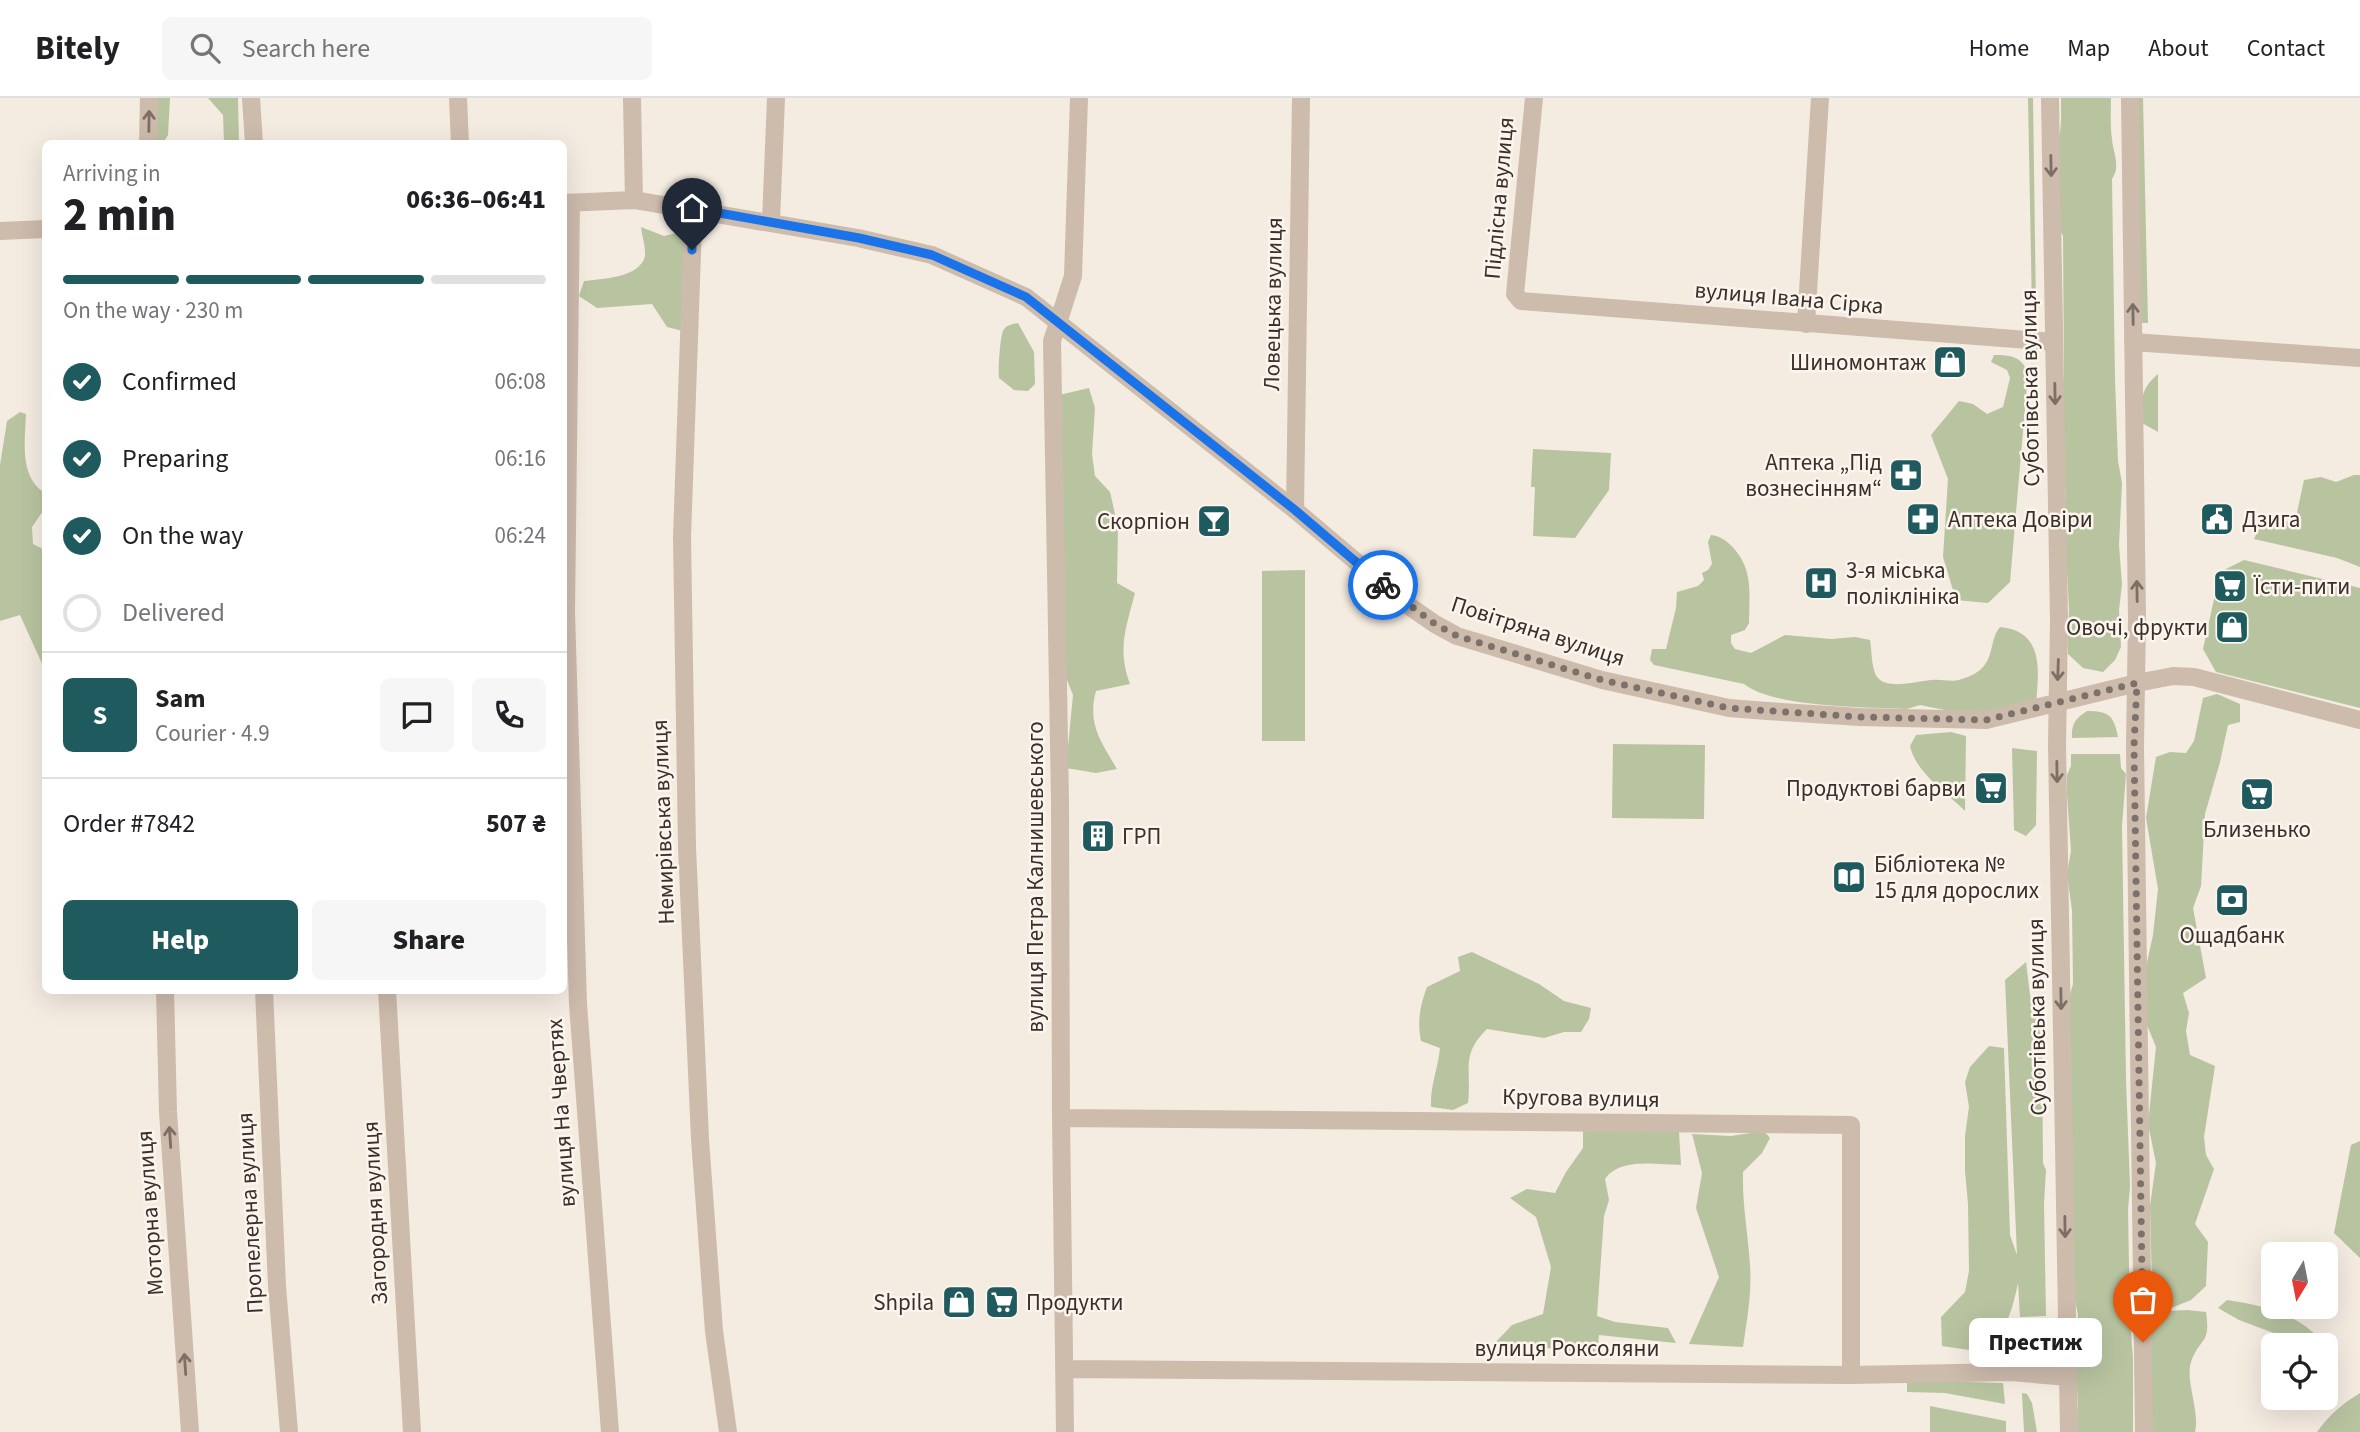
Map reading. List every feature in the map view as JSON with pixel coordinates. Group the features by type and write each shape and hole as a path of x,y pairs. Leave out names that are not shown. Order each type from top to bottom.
{"street":[{"path":"148,140 149,98"},
{"path":"251,98 254,140"},
{"path":"458,98 460,140"},
{"path":"632,98 634,200"},
{"path":"771,221 776,98"},
{"name":"вулиця Петра Калнишевського","path":"1065,1432 1060,801 1052,341 1073,276 1079,98"},
{"name":"Ловецька вулиця","path":"1295,510 1301,98"},
{"name":"Підлісна вулиця","path":"1521,301 1515,294 1534,98"},
{"path":"1806,324 1820,98"},
{"name":"Суботівська вулиця","path":"2050,98 2068,1432"},
{"path":"2130,98 2137,683 2134,746 2144,1432"},
{"name":"Повітряна вулиця","path":"567,203 634,200 771,221 932,255 1026,297 1295,510 1406,604 1435,624 1457,636 1602,680 1729,708 1860,717 1986,720 2137,683 2174,676 2194,677 2360,720"},
{"name":"Немирівська вулиця","path":"691,208 682,537 687,847 700,1139 714,1331 728,1432"},
{"path":"0,231 42,229"},
{"name":"вулиця Івана Сірка","path":"1521,301 2054,342"},
{"path":"2133,342 2360,358"},
{"name":"вулиця На Чвертях","path":"567,670 578,1004 610,1432"},
{"name":"Моторна вулиця","path":"165,994 168,1112 190,1432"},
{"name":"Пропелерна вулиця","path":"264,994 277,1286 289,1432"},
{"name":"Загородня вулиця","path":"387,994 412,1432"},
{"name":"Кругова вулиця","path":"1061,1118 1851,1125 1851,1375"},
{"name":"вулиця Роксоляни","path":"1066,1369 1851,1375 2011,1372 2068,1377"}],"green space":[{"path":"152,98 170,98 168,135 165,140 155,140"},
{"path":"208,98 238,98 239,140 224,140 223,115"},
{"path":"2028,98 2033,98 2036,311 2032,311"},
{"path":"2061,98 2111,98 2111,134 2116,164 2112,179 2115,379 2118,461 2122,483 2119,545 2122,584 2119,610 2121,647 2115,660 2103,672 2083,668 2068,654 2066,492 2061,470 2061,388 2064,379 2063,236 2057,218"},
{"path":"2137,98 2143,98 2148,323 2141,323"},
{"path":"641,227 664,236 685,231 683,331 667,327 652,304 597,308 579,296 584,281 619,276 636,269 642,263 645,253"},
{"path":"1018,323 1034,352 1035,384 1028,391 1014,390 999,378 1003,331 1007,326"},
{"path":"1994,355 2015,358 2028,373 2010,582 1988,603 1956,600 1943,557 1948,479 1931,435 1959,401 1973,404 1987,414 2003,407 2010,378 2007,370 1991,362"},
{"path":"2158,374 2158,432 2142,423 2142,408 2147,385"},
{"path":"1089,388 1095,408 1092,454 1095,476 1110,492 1118,527 1117,583 1135,593 1123,649 1130,684 1096,691 1094,703 1097,732 1117,769 1096,773 1066,768 1073,695 1058,658 1055,396"},
{"path":"20,412 26,414 27,468 31,478 42,490 42,512 32,527 33,544 42,548 42,664 20,615 0,621 0,465 7,421"},
{"path":"1533,449 1611,453 1609,490 1575,538 1533,536"},
{"path":"2360,475 2360,567 2337,558 2254,539 2263,520 2295,522 2304,480 2321,477 2336,482"},
{"path":"1711,535 1723,539 1734,548 1742,560 1748,579 1749,623 1745,630 1731,635 1731,643 1735,649 1751,653 1785,635 1831,639 1855,637 1870,640 1874,670 1883,682 1896,684 1932,680 1956,681 1978,672 1983,667 2000,627 2014,630 2032,644 2038,666 2036,704 2004,722 1920,705 1907,709 1822,705 1777,698 1744,684 1654,665 1650,660 1652,649 1666,649 1677,592 1698,586 1704,580 1702,573 1712,564 1708,542"},
{"path":"2244,560 2360,588 2360,708 2216,672 2203,649 2220,572"},
{"path":"1305,570 1305,741 1262,741 1262,571"},
{"path":"2217,694 2240,704 2240,722 2228,725 2205,814 2201,886 2193,908 2206,978 2183,993 2189,1013 2186,1031 2190,1055 2215,1066 2204,1137 2206,1155 2214,1169 2195,1224 2208,1242 2206,1286 2191,1300 2164,1311 2152,1286 2150,1206 2156,1163 2148,1124 2156,1047 2147,1025 2141,990 2153,935 2158,889 2146,818 2156,757 2170,752 2186,753 2194,741 2203,698"},
{"path":"2087,711 2109,716 2118,737 2072,738 2075,722"},
{"path":"1951,732 1966,736 1965,811 1918,765 1910,746 1916,735"},
{"path":"1613,744 1705,745 1704,819 1612,818"},
{"path":"2012,748 2037,751 2036,825 2026,836 2014,830"},
{"path":"2071,754 2120,754 2121,768 2126,774 2122,826 2133,1432 2076,1432 2078,1403 2075,1359 2078,1315 2071,1278 2067,1005 2073,984 2072,910 2067,874 2071,851 2067,775 2071,766"},
{"path":"1472,952 1539,984 1564,1001 1591,1008 1589,1019 1581,1032 1564,1032 1544,1038 1487,1029 1470,1055 1468,1103 1453,1110 1431,1107 1440,1048 1421,1041 1419,1020 1423,1001 1427,987 1460,971 1458,957"},
{"path":"2026,962 2030,995 2042,1040 2043,1163 2046,1170 2046,1316 2020,1317 2018,1283 2009,1317 1991,1348 1969,1350 1942,1346 1941,1317 1965,1292 1969,1271 1965,1136 1969,1107 1965,1082 1970,1067 1989,1046 2004,1048 2010,1235 2017,1255 2005,980"},
{"path":"1583,1130 1679,1132 1681,1165 1630,1165 1612,1172 1605,1179 1609,1200 1604,1216 1597,1316 1615,1322 1668,1328 1676,1343 1599,1335 1597,1355 1540,1347 1513,1358 1491,1347 1512,1325 1543,1314 1551,1267 1536,1217 1510,1198 1527,1189 1555,1193 1583,1148"},
{"path":"1764,1131 1770,1138 1762,1153 1743,1172 1750,1275 1743,1347 1689,1344 1719,1277 1696,1208 1702,1173 1692,1134 1731,1136"},
{"path":"2360,1141 2360,1258 2334,1233 2351,1145"},
{"path":"2227,1300 2254,1305 2261,1307 2261,1320 2296,1320 2314,1333 2274,1333 2239,1320 2218,1308"},
{"path":"2168,1311 2206,1312 2207,1323 2206,1336 2194,1354 2190,1369 2196,1415 2195,1432 2150,1432 2151,1319"},
{"path":"2022,1329 2046,1330 2046,1358 2022,1359"},
{"path":"1907,1380 2003,1383 2005,1404 1945,1393 1907,1392"},
{"path":"2022,1393 2027,1394 2032,1403 2037,1432 2024,1432"},
{"path":"2360,1393 2360,1432 2317,1432 2326,1420"},
{"path":"1930,1406 2006,1421 2006,1432 1930,1432"}],"way so far":[{"path":"1383,585 1435,624 1457,636 1602,680 1729,708 1860,717 1986,720 2137,683 2134,746 2143,1342"}],"place":[{"name":"Шиномонтаж","path":"1950,362"},
{"name":"Аптека „Під вознесінням“","path":"1906,475"},
{"name":"Аптека Довіри","path":"1923,519"},
{"name":"Дзига","path":"2217,519"},
{"name":"Скорпіон","path":"1214,521"},
{"name":"3-я міська поліклініка","path":"1821,583"},
{"name":"Їсти-пити","path":"2230,586"},
{"name":"Овочі, фрукти","path":"2232,627"},
{"name":"Продуктові барви","path":"1991,788"},
{"name":"Близенько","path":"2257,794"},
{"name":"ГРП","path":"1098,836"},
{"name":"Бібліотека № 15 для дорослих","path":"1849,877"},
{"name":"Ощадбанк","path":"2232,900"},
{"name":"Shpila","path":"959,1302"},
{"name":"Продукти","path":"1002,1302"},
{"name":"Престиж","path":"2143,1342"}],"route":[{"path":"692,250 691,208 859,238 932,255 994,281 1026,297 1295,510 1383,585"}]}
